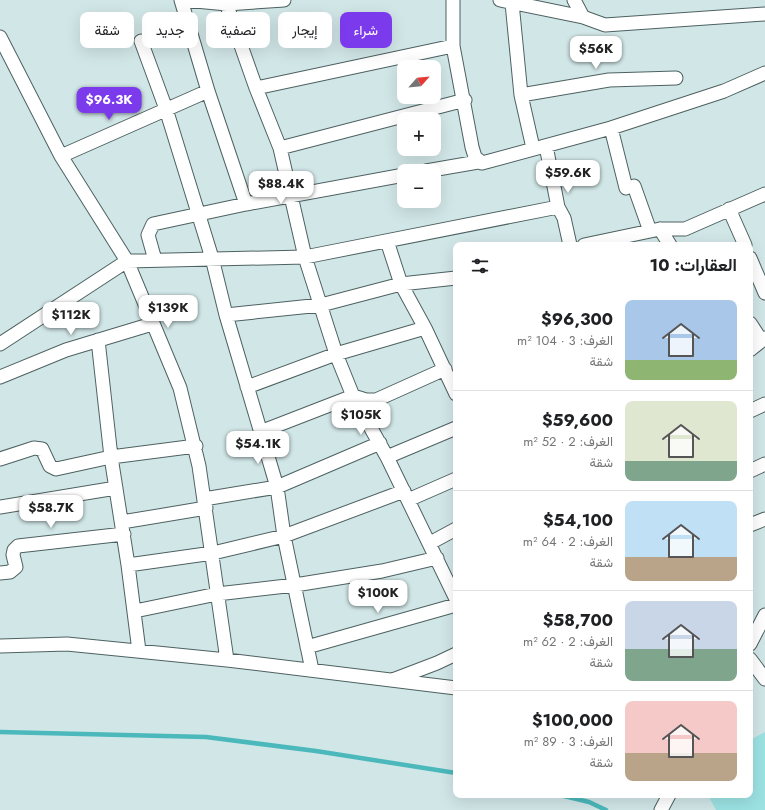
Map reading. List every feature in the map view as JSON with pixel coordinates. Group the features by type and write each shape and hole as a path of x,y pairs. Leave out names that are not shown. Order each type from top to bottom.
{"street":[{"path":"181,0 208,91 246,204"},
{"path":"185,0 226,2 284,0"},
{"path":"453,0 454,46 472,147 478,162"},
{"path":"574,0 583,17"},
{"path":"226,2 256,88 280,148 305,257 336,354 353,396 387,457 453,589"},
{"path":"533,148 520,95 506,2 583,17 605,25 765,14"},
{"path":"0,37 61,156 127,262 180,388 196,446 228,660"},
{"path":"141,41 166,110 212,258 226,315 277,487 284,536 312,670"},
{"path":"256,88 454,46"},
{"path":"441,168 478,162 488,163 533,148 546,146 611,128 724,91 765,74"},
{"path":"520,95 609,80 676,78"},
{"path":"61,156 208,91"},
{"path":"280,148 464,100"},
{"path":"611,128 630,187 655,230 667,242"},
{"path":"546,146 558,207 564,218 569,242"},
{"path":"155,260 148,235 153,224 246,204 397,176"},
{"path":"598,242 655,230 685,229 765,194"},
{"path":"0,344 127,262 212,258 305,257 558,207"},
{"path":"729,209 744,242"},
{"path":"387,241 401,284 425,328 453,387"},
{"path":"753,265 765,293"},
{"path":"226,315 320,305 401,284 453,278"},
{"path":"0,377 52,355 152,324"},
{"path":"753,327 763,339 753,347"},
{"path":"247,387 336,354 425,328"},
{"path":"98,340 111,457 123,528 139,651"},
{"path":"260,432 353,396 366,400 376,400 445,369"},
{"path":"753,410 765,404"},
{"path":"387,457 453,429"},
{"path":"0,573 10,572 16,567 13,555 14,550 18,546 123,528 205,504 277,487 380,444"},
{"path":"0,459 34,448 42,449 50,466 56,469 111,457 196,446"},
{"path":"753,470 765,464"},
{"path":"128,565 213,553 284,536 453,480"},
{"path":"0,507 116,488"},
{"path":"753,524 765,519"},
{"path":"430,543 453,531"},
{"path":"134,611 217,594 295,585 382,571 437,558"},
{"path":"307,647 453,606"},
{"path":"753,638 765,615"},
{"path":"0,646 67,644 228,660 453,688"},
{"path":"394,680 437,664 453,656"},
{"path":"753,663 765,679"}],"shaded area":[{"path":"765,732 765,810 716,810 710,798 753,798 753,738"}],"waterway":[{"path":"0,732 206,737 316,751 453,773"},
{"path":"572,798 589,802 606,810"}]}
